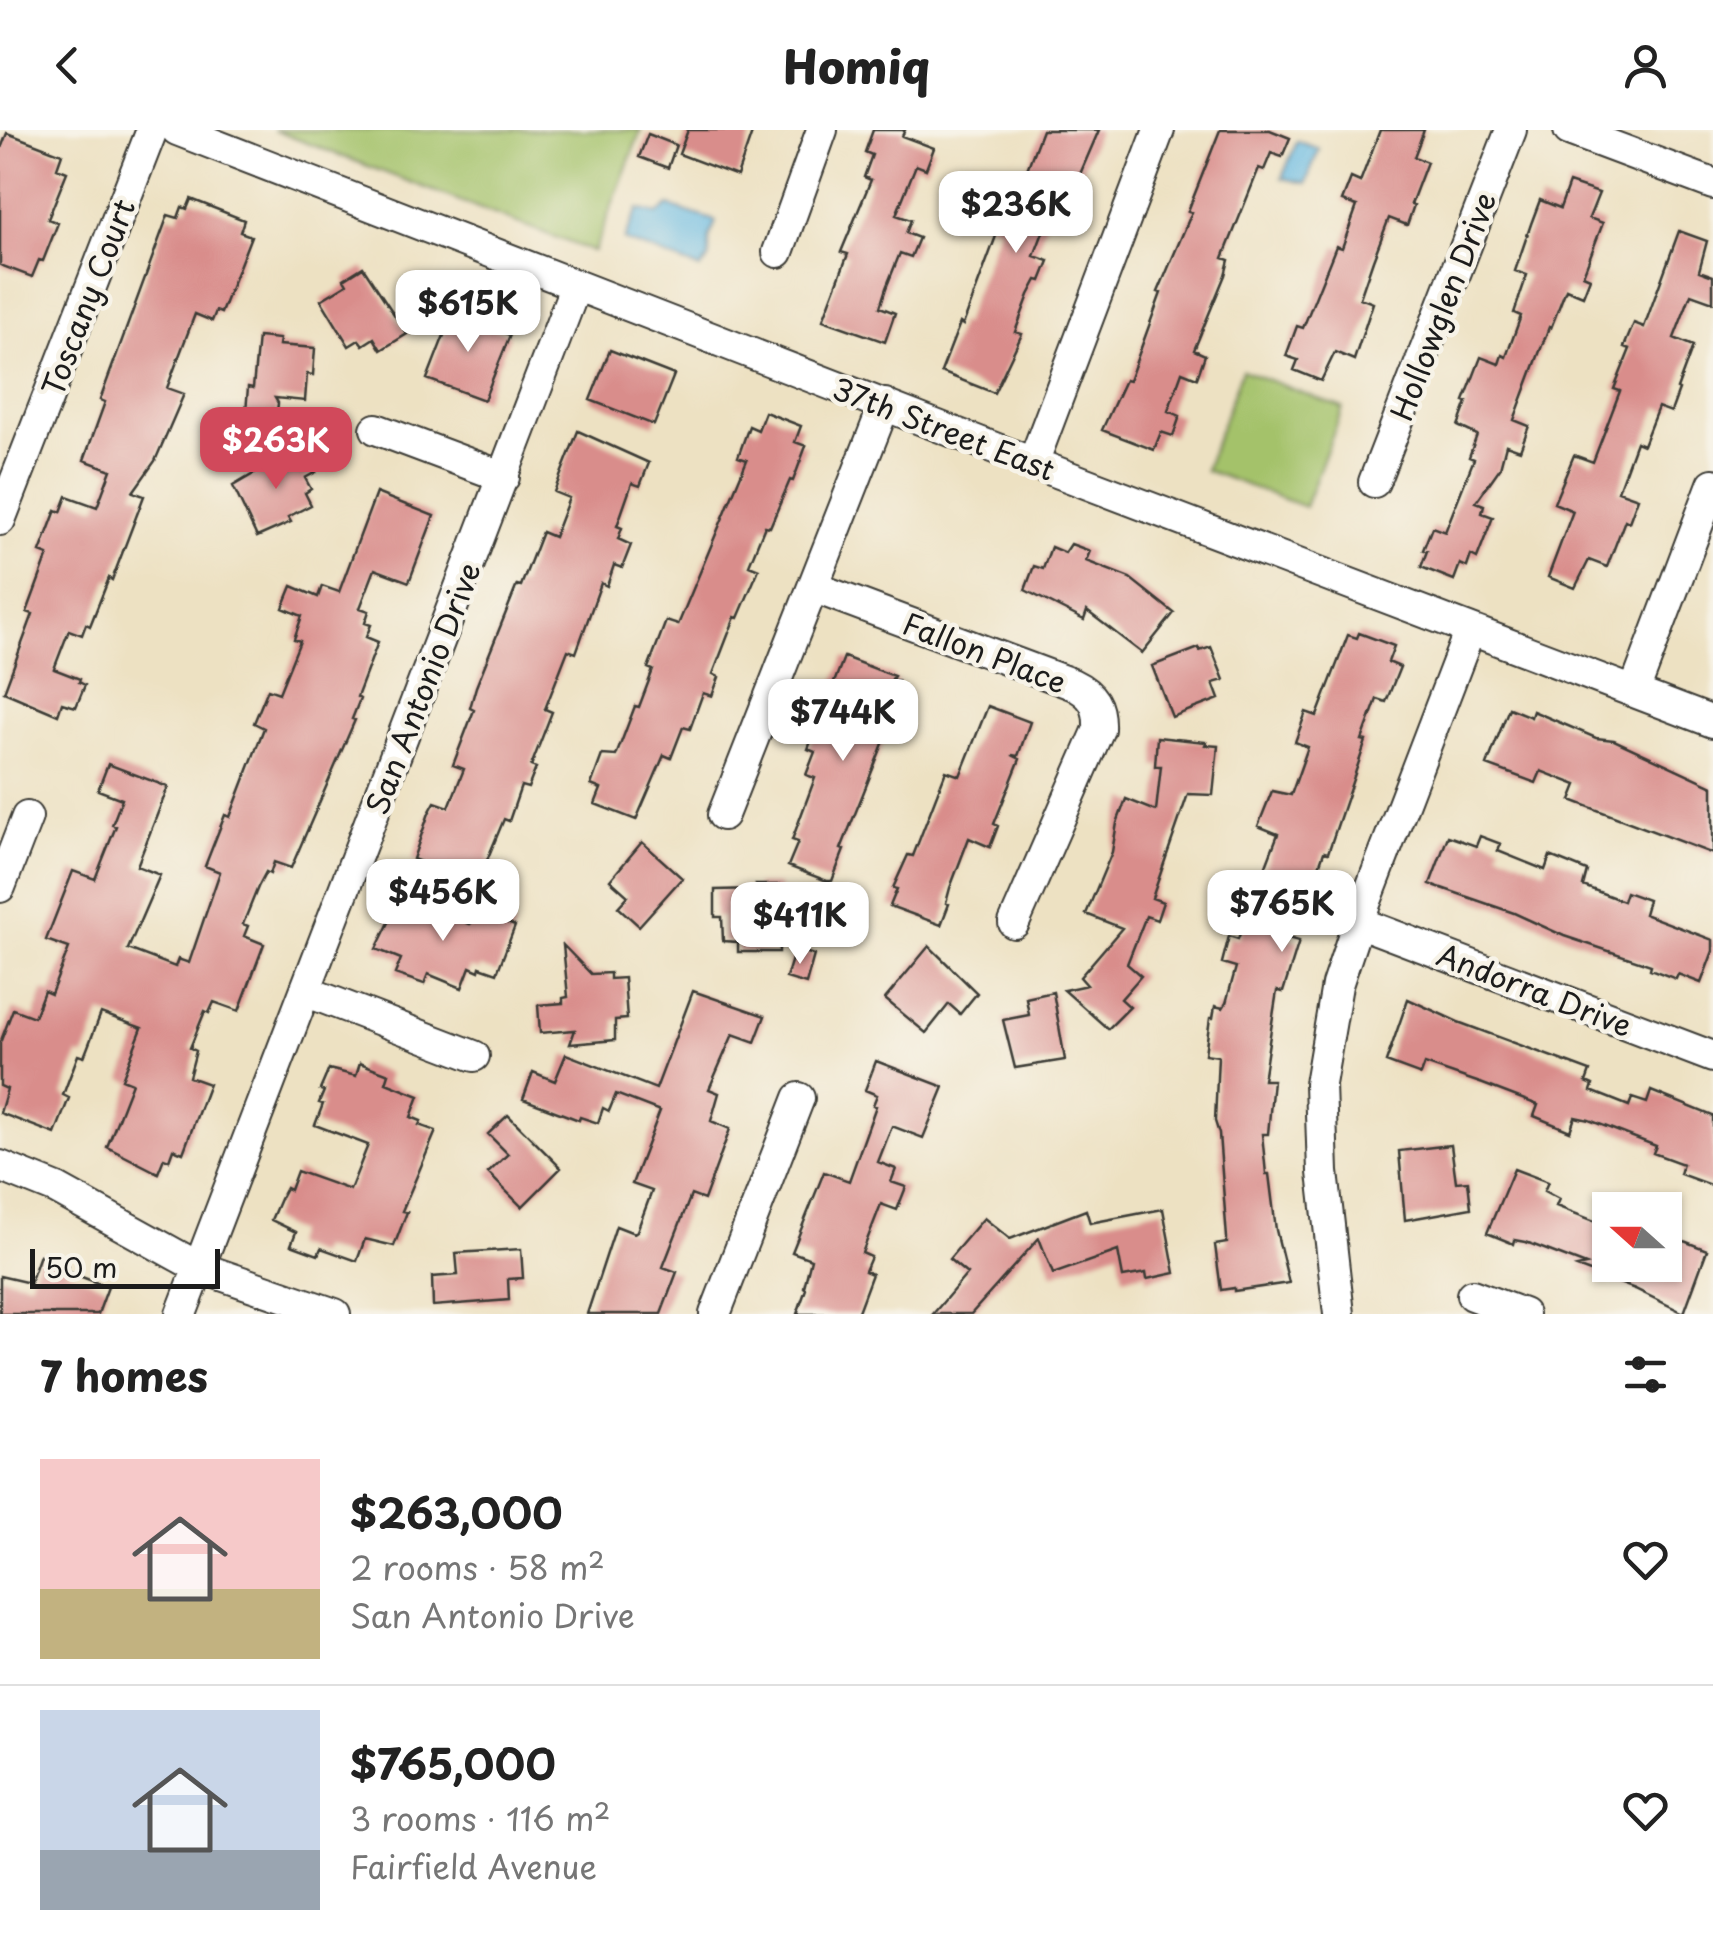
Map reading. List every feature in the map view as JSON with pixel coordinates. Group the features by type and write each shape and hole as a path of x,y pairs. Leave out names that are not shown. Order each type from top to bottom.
{"street":[{"name":"Toscany Court","path":"0,520 152,130"},
{"name":"37th Street East","path":"177,130 1713,722"},
{"path":"778,252 822,130"},
{"path":"1033,463 1159,130"},
{"name":"Hollowglen Drive","path":"1374,482 1511,130"},
{"path":"1569,130 1713,184"},
{"name":"San Antonio Drive","path":"181,1314 576,284"},
{"path":"723,816 885,404"},
{"path":"376,429 504,477"},
{"path":"1634,692 1713,484"},
{"name":"Fallon Place","path":"813,587 1072,684 1092,696 1098,708 1099,729 1014,924"},
{"path":"1338,1314 1322,1172 1320,1084 1338,985 1358,922 1470,630"},
{"path":"0,887 27,817"},
{"name":"Andorra Drive","path":"1358,922 1713,1056"},
{"path":"304,992 474,1056"},
{"path":"715,1314 799,1098"},
{"path":"0,1166 57,1189 198,1267 335,1314"},
{"path":"1472,1296 1523,1314"}],"green space":[{"path":"273,130 641,130 594,252"},
{"path":"1242,370 1343,408 1305,507 1205,470"}],"water":[{"path":"1297,141 1319,149 1306,183 1282,178"},
{"path":"669,206 716,221 709,239 709,259 700,269 624,240 638,209 657,214"}],"building":[{"path":"688,130 753,130 737,176 679,154"},
{"path":"873,130 905,130 902,136 934,148 926,169 916,165 896,215 911,220 906,233 919,238 911,257 900,253 886,288 880,307 895,313 885,342 823,320 848,254 841,252 871,180 864,177 872,155 865,152"},
{"path":"1042,130 1099,130 1059,223 1048,219 1034,256 1049,261 1041,281 1037,280 1029,295 1015,332 1022,334 994,393 941,372 999,228 977,219 990,186 1003,191 1010,175 1023,180"},
{"path":"1220,130 1270,130 1290,138 1282,157 1271,153 1264,170 1259,168 1223,258 1229,260 1225,275 1194,350 1205,355 1197,378 1182,372 1168,411 1180,416 1173,436 1161,432 1154,450 1102,430 1125,380 1129,381 1161,293 1158,292 1192,212 1188,211"},
{"path":"1380,130 1424,130 1414,157 1427,162 1407,225 1389,218 1373,260 1360,298 1373,303 1354,360 1335,352 1321,381 1294,370 1298,360 1286,356 1297,326 1303,328 1336,246 1342,248 1357,206 1342,201 1351,178 1360,182"},
{"path":"7,133 62,154 57,168 67,172 48,219 58,223 32,277 0,265 0,151"},
{"path":"648,134 676,145 668,168 639,157"},
{"path":"1569,183 1599,193 1589,218 1603,223 1583,275 1590,278 1583,296 1566,289 1514,420 1529,426 1520,450 1506,445 1500,468 1476,502 1484,505 1482,513 1493,517 1477,558 1471,555 1467,567 1460,564 1454,580 1421,567 1432,527 1445,532 1474,459 1469,457 1477,435 1458,426 1467,402 1464,401 1481,357 1499,364 1502,355 1506,357 1521,316 1514,313 1527,275 1515,271 1540,200 1560,208"},
{"path":"191,199 244,220 240,232 251,236 221,313 216,311 212,321 195,314 167,388 184,394 155,461 133,492 144,496 112,580 109,578 90,626 86,624 82,635 69,630 54,669 80,679 85,685 76,707 62,703 58,715 4,692 33,614 27,612 48,555 40,552 56,510 61,512 67,496 97,507 111,470 84,460 105,402 100,400 168,215 178,218"},
{"path":"1679,231 1707,241 1699,271 1713,276 1713,302 1691,294 1674,338 1693,346 1671,412 1658,407 1643,445 1636,442 1618,491 1638,498 1629,522 1625,520 1607,567 1589,560 1575,588 1548,577 1573,511 1554,503 1574,455 1593,462 1620,391 1614,389 1630,349 1624,347 1634,323 1644,327"},
{"path":"363,267 407,334 381,350 374,338 363,345 359,340 349,346 321,300 347,284 344,279"},
{"path":"455,307 478,316 476,322 510,335 484,400 427,379"},
{"path":"258,337 280,339 279,345 315,348 313,375 307,374 305,401 275,398 275,429 245,425"},
{"path":"610,350 674,375 654,425 590,400"},
{"path":"765,412 801,426 795,442 806,446 793,481 790,480 770,527 765,526 749,565 759,569 713,674 719,677 712,696 703,693 690,729 683,727 671,758 664,755 636,820 595,804 601,789 591,785 602,755 616,756 635,706 639,707 653,670 648,668 666,621 678,625 747,460 738,457 749,426 758,430"},
{"path":"578,431 649,463 640,486 632,483 617,526 622,528 618,539 631,545 622,568 614,565 607,586 601,583 576,653 568,650 545,709 552,712 531,766 536,768 528,788 521,786 509,821 504,819 487,860 494,863 484,888 413,859 435,802 449,807 464,769 453,765 474,710 470,708 476,687 517,585 521,586 542,532 554,537 569,498 554,492"},
{"path":"301,446 316,472 305,478 311,489 305,493 311,505 288,517 291,522 257,537 233,486"},
{"path":"376,493 434,516 409,582 375,569 360,608 369,611 365,623 371,625 366,637 378,642 357,697 360,699 352,719 355,720 291,868 274,862 270,874 266,872 258,887 243,924 248,926 244,936 264,944 239,1011 214,1002 209,1013 205,1011 190,1048 196,1051 189,1077 209,1084 183,1153 173,1149 158,1173 107,1147 132,1083 122,1079 142,1028 101,1013 84,1057 78,1055 63,1095 69,1098 55,1134 0,1113 7,1089 0,1086 0,1043 13,1009 34,1017 44,991 51,994 69,948 46,940 73,871 95,879 116,826 112,825 122,799 98,790 108,764 168,787 137,866 160,875 128,949 175,967 178,959 189,963 220,872 205,866 225,815 230,817 264,728 254,723 268,689 279,693 300,641 294,639 302,616 283,608 292,586 318,597 322,586 339,592"},
{"path":"1071,544 1090,551 1086,561 1130,578 1174,613 1142,653 1087,611 1084,620 1025,590 1034,566 1043,569 1051,547 1065,553"},
{"path":"1359,633 1394,646 1388,662 1400,667 1386,702 1377,699 1328,853 1324,852 1307,901 1299,898 1288,938 1299,941 1283,992 1277,991 1263,1080 1273,1080 1268,1134 1262,1134 1276,1230 1289,1283 1221,1290 1215,1245 1227,1243 1227,1238 1215,1121 1218,1056 1205,1054 1210,1018 1215,1006 1223,1008 1226,1003 1236,967 1222,963 1229,936 1238,939 1278,834 1258,826 1272,791 1291,795 1308,747 1295,742 1306,712 1317,716 1348,635 1357,638"},
{"path":"1211,647 1224,680 1213,683 1219,699 1172,717 1152,666"},
{"path":"844,657 894,676 892,679 898,681 892,698 900,701 832,881 827,881 788,866 798,842 792,840 815,778 806,775 815,752 808,749"},
{"path":"988,706 1030,722 1018,756 1012,755 1020,759 994,824 998,826 990,847 969,838 941,925 890,906 897,889 893,888 908,855 913,856 946,771 960,776"},
{"path":"1509,708 1531,717 1533,711 1596,738 1614,740 1713,786 1713,854 1571,800 1577,785 1541,771 1536,783 1487,765"},
{"path":"1157,737 1218,746 1213,795 1188,794 1152,898 1163,902 1157,920 1146,916 1127,964 1141,976 1121,999 1130,1007 1108,1029 1064,990 1087,985 1080,977 1122,928 1086,914 1112,852 1126,799 1156,811 1161,766 1155,766"},
{"path":"1448,836 1476,846 1480,836 1501,844 1498,851 1545,870 1550,856 1587,871 1583,886 1623,901 1626,892 1648,900 1644,914 1713,940 1701,983 1678,974 1676,979 1650,969 1651,965 1430,884"},
{"path":"642,842 682,878 639,926 618,907 628,896 610,880"},
{"path":"756,885 779,885 779,952 738,952 738,942 723,941 722,917 715,917 715,890 757,889"},
{"path":"401,898 470,924 481,913 515,926 497,973 470,967 462,988 428,974 424,984 395,974 401,959 376,949"},
{"path":"563,945 591,974 610,973 610,979 624,978 627,1019 615,1020 615,1040 570,1044 575,1030 540,1033 538,1005 563,1003 563,998 568,997"},
{"path":"929,946 977,993 960,1014 949,1004 926,1033 885,999"},
{"path":"795,949 814,955 806,984 786,978"},
{"path":"693,991 765,1016 755,1042 733,1034 709,1089 719,1093 711,1121 730,1129 704,1200 691,1195 663,1267 677,1272 661,1314 587,1314 616,1226 637,1231 652,1191 632,1184 660,1111 616,1094 609,1111 603,1108 598,1123 523,1099 533,1072 555,1081 566,1054 656,1089"},
{"path":"1053,992 1065,1060 1015,1068 1003,1020 1029,1015 1026,998"},
{"path":"1408,999 1590,1071 1586,1082 1593,1085 1591,1091 1629,1106 1632,1098 1647,1103 1651,1091 1713,1116 1713,1186 1680,1174 1683,1164 1653,1153 1656,1146 1589,1120 1575,1117 1570,1131 1534,1116 1538,1105 1483,1084 1425,1064 1421,1075 1386,1062"},
{"path":"876,1061 944,1087 923,1138 892,1126 878,1162 896,1169 891,1182 906,1187 897,1210 881,1204 862,1253 871,1257 865,1271 872,1274 857,1314 797,1314 811,1259 792,1252 824,1172 849,1181 876,1106 873,1105 877,1095 865,1090"},
{"path":"360,1063 389,1074 386,1083 419,1096 411,1117 421,1121 419,1125 436,1131 402,1211 407,1212 394,1246 365,1239 357,1261 321,1248 318,1255 291,1245 296,1232 271,1220 297,1171 350,1190 368,1145 315,1125 323,1104 319,1103 324,1091 320,1090 329,1069 356,1076"},
{"path":"508,1115 561,1168 522,1207 488,1173 508,1154 488,1134"},
{"path":"1451,1145 1456,1182 1468,1181 1471,1208 1405,1220 1399,1151"},
{"path":"1514,1169 1548,1182 1544,1191 1559,1199 1556,1206 1592,1220 1592,1273 1577,1267 1586,1265 1526,1242 1515,1240 1514,1244 1487,1233"},
{"path":"1163,1209 1175,1273 1147,1279 1146,1273 1123,1277 1118,1251 1053,1274 1039,1238 971,1314 933,1314 967,1274 949,1259 984,1218 1010,1239 1086,1210 1090,1223"},
{"path":"1682,1240 1707,1250 1684,1313 1617,1282 1682,1282"},
{"path":"521,1249 523,1278 508,1279 509,1300 433,1306 432,1277 458,1275 456,1253"},
{"path":"40,1255 68,1266 66,1271 108,1287 98,1314 0,1314 0,1276 30,1283"}]}
